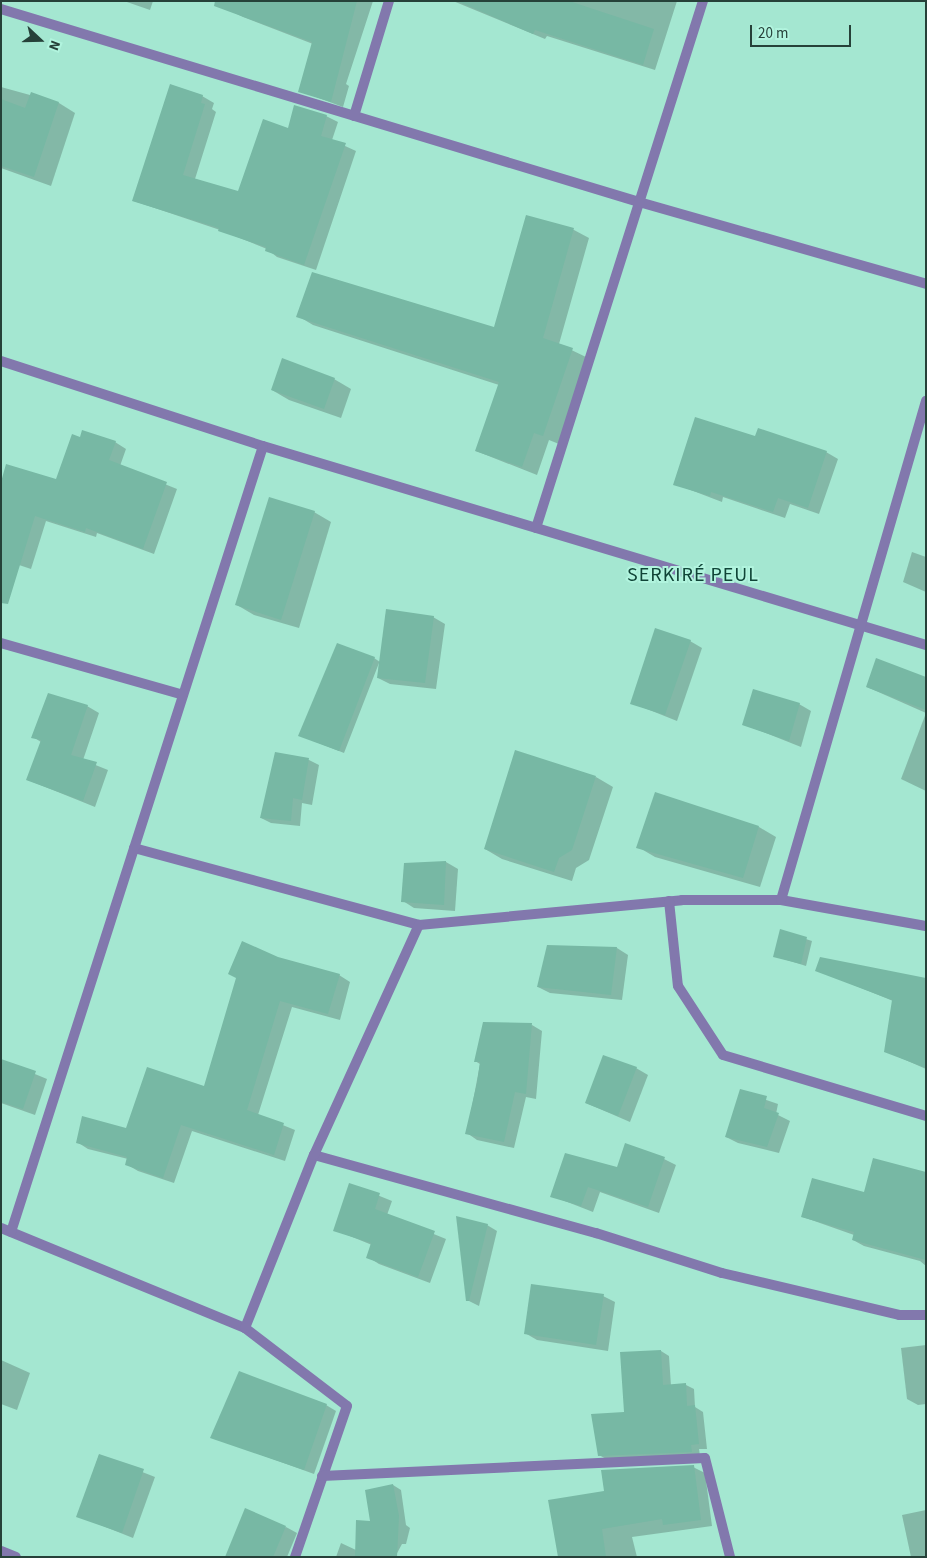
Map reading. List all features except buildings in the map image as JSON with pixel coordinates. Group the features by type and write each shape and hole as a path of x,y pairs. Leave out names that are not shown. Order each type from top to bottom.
{"street":[{"path":"354,116 389,1"},
{"path":"536,528 703,1"},
{"path":"1,9 639,202 926,284"},
{"path":"1,361 263,446 926,645"},
{"path":"781,900 926,402"},
{"path":"263,446 134,848 6,1230 246,1328 347,1406 295,1557"},
{"path":"1,643 183,695"},
{"path":"134,848 420,925 669,901 781,900 926,926"},
{"path":"669,901 678,986 723,1055 926,1116"},
{"path":"246,1328 314,1155 420,925"},
{"path":"314,1155 596,1233 722,1273 899,1315 926,1315"},
{"path":"322,1476 705,1458 730,1557"},
{"path":"1,1551 16,1557"}],"district":[{"name":"SERKIRÉ PEUL","path":"693,575"}]}
